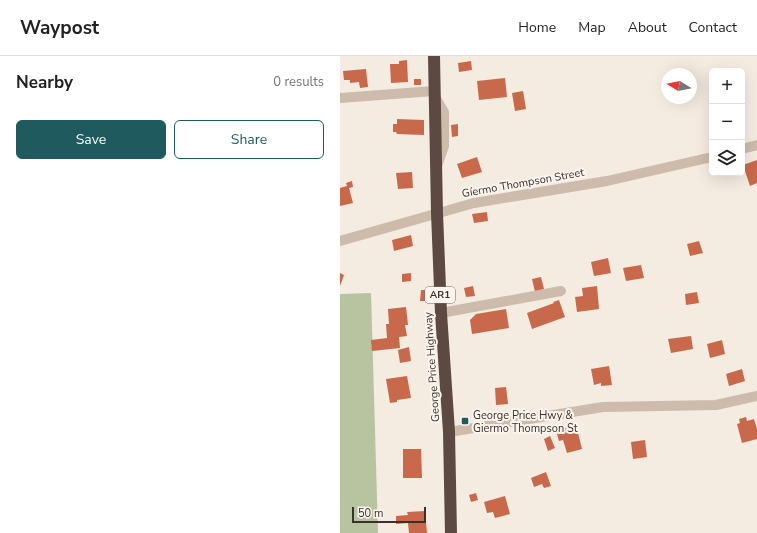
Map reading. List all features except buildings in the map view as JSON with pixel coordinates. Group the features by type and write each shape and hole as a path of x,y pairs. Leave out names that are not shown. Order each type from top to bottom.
{"highway":[{"name":"George Price Highway","path":"434,56 437,213 441,313 449,432 451,533"}],"street":[{"path":"340,98 435,94"},
{"path":"745,148 757,145"},
{"name":"Gíermo Thompson Street","path":"340,241 474,203 607,181 709,158"},
{"path":"441,313 561,291"},
{"path":"449,432 603,407 716,405 757,396"}],"green space":[{"path":"371,293 378,533 340,533 340,294"}],"place":[{"name":"George Price Hwy & Giermo Thompson St","path":"465,421"}]}
